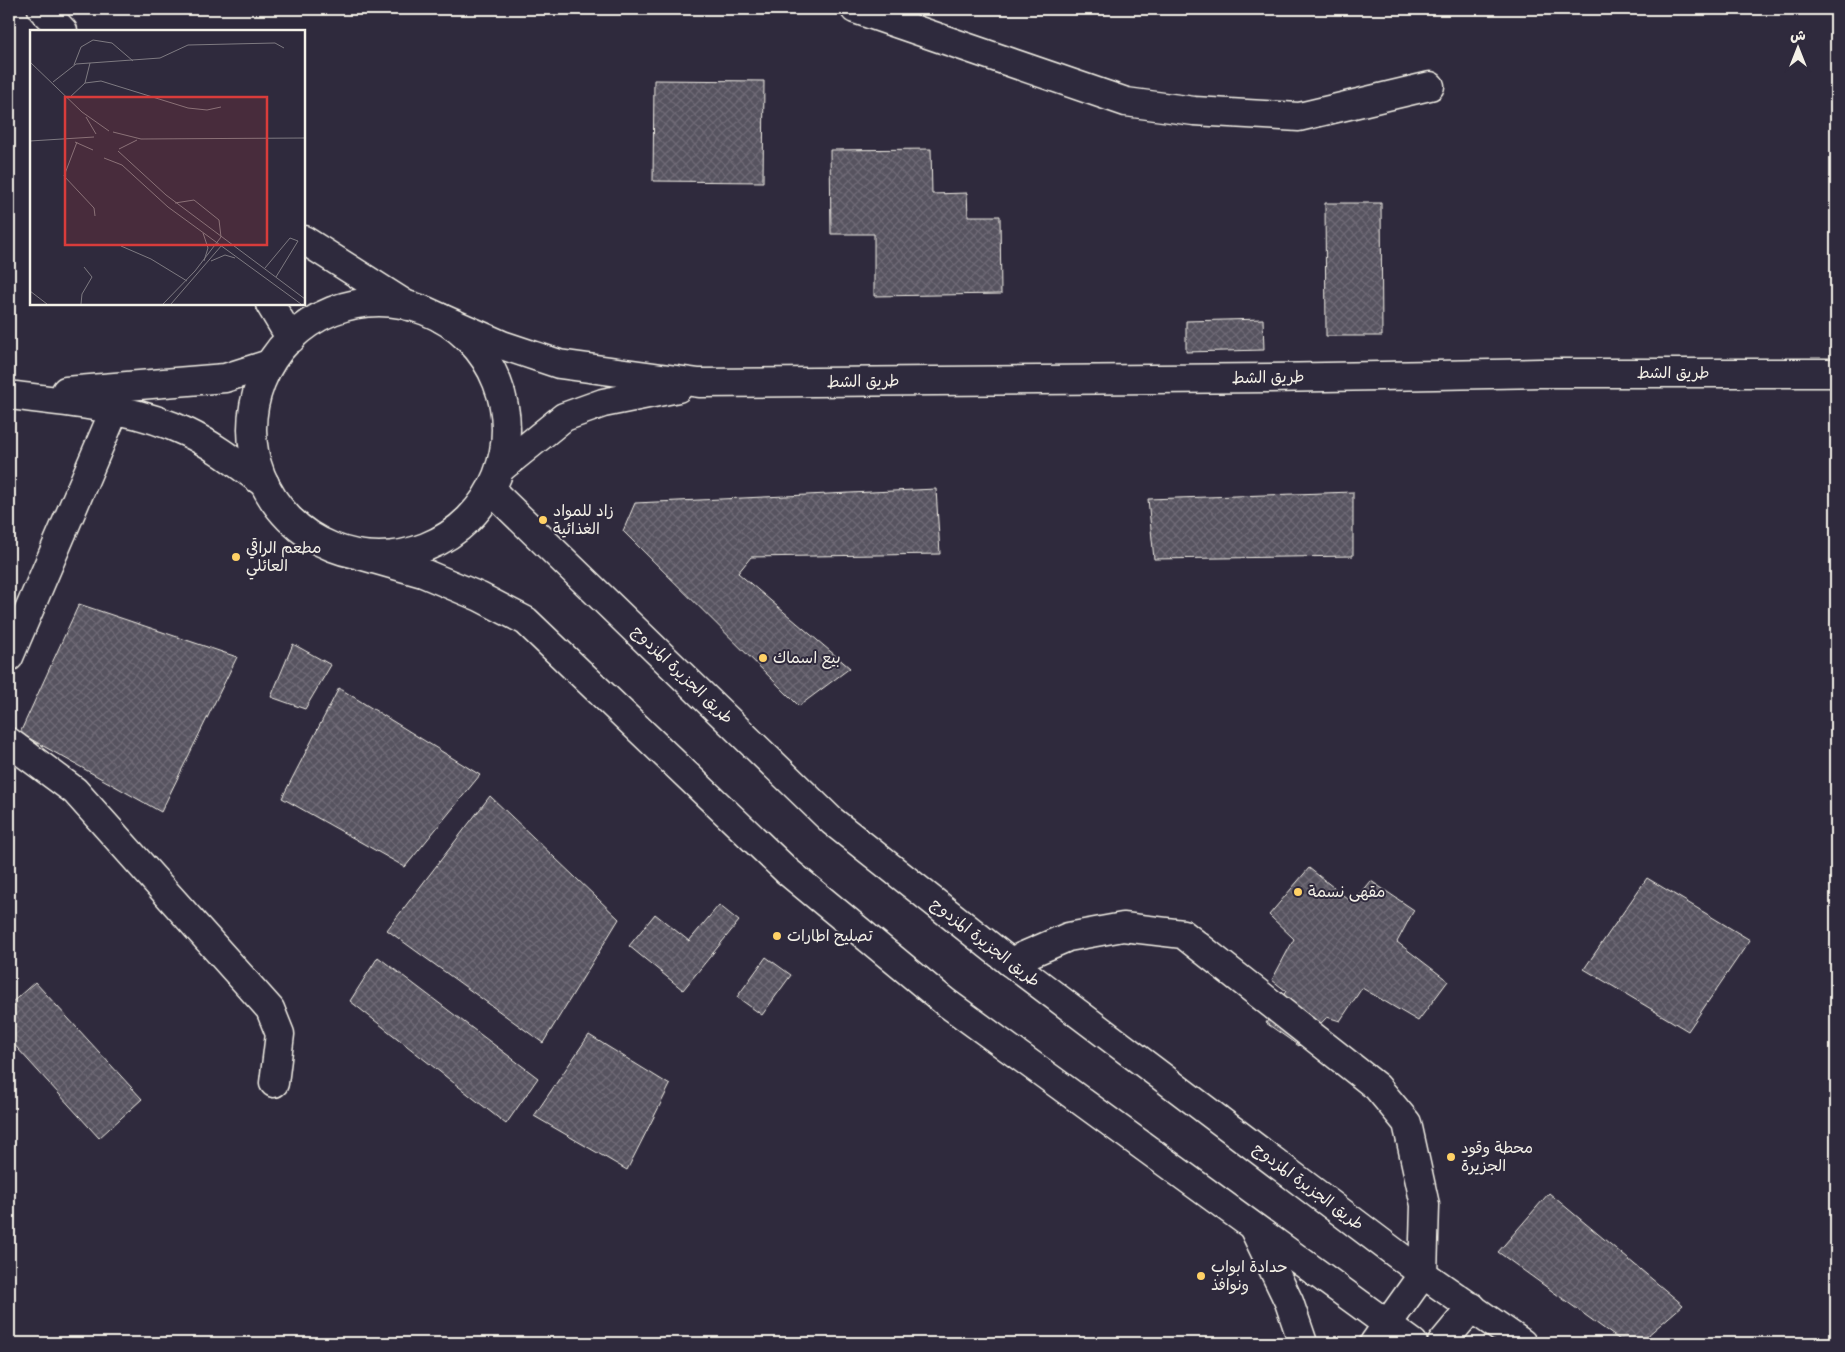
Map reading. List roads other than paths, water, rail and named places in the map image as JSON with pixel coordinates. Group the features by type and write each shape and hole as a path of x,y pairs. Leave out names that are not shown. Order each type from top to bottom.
{"main road":[{"path":"42,9 62,30"},
{"path":"854,9 1126,102 1145,105 1194,111 1299,117 1430,86"},
{"path":"305,241 408,306 441,318 502,346 560,364 699,383"},
{"path":"408,306 383,303 358,305 333,312 310,323 290,339 266,365 254,407 252,433 256,460 264,484 281,510 304,531 330,546 423,573 480,597 526,621 787,871 922,982 1253,1225 1380,1334 1413,1343"},
{"path":"271,305 290,339"},
{"path":"441,318 469,339 491,367 504,400 507,434 496,480"},
{"path":"9,395 225,378 266,365"},
{"name":"طريق الشط","path":"699,383 1270,378 1540,373 1836,373"},
{"path":"360,555 399,555 436,544 468,521 496,480 564,417 603,403 699,383"},
{"path":"9,395 115,410 188,433 264,484"},
{"path":"9,656 115,410"},
{"name":"طريق الجزيرة المزدوج","path":"496,480 832,820 1010,962 1423,1274 1522,1343"},
{"path":"9,742 75,790 270,1009 280,1034 274,1083"},
{"path":"1010,962 1068,937 1123,927 1183,934 1377,1087 1407,1123 1425,1205 1423,1274 1380,1334"},
{"path":"1253,1225 1289,1302 1303,1343"},
{"path":"1442,1343 1472,1307"}],"place":[{"name":"زاد للمواد الغذائية","path":"543,520"},
{"name":"مطعم الراقي العائلي","path":"236,557"},
{"name":"بيع اسماك","path":"763,658"},
{"name":"مقهى نسمة","path":"1298,892"},
{"name":"تصليح اطارات","path":"777,936"},
{"name":"محطة وقود الجزيرة","path":"1451,1157"},
{"name":"حدادة ابواب ونوافذ","path":"1201,1276"}]}
